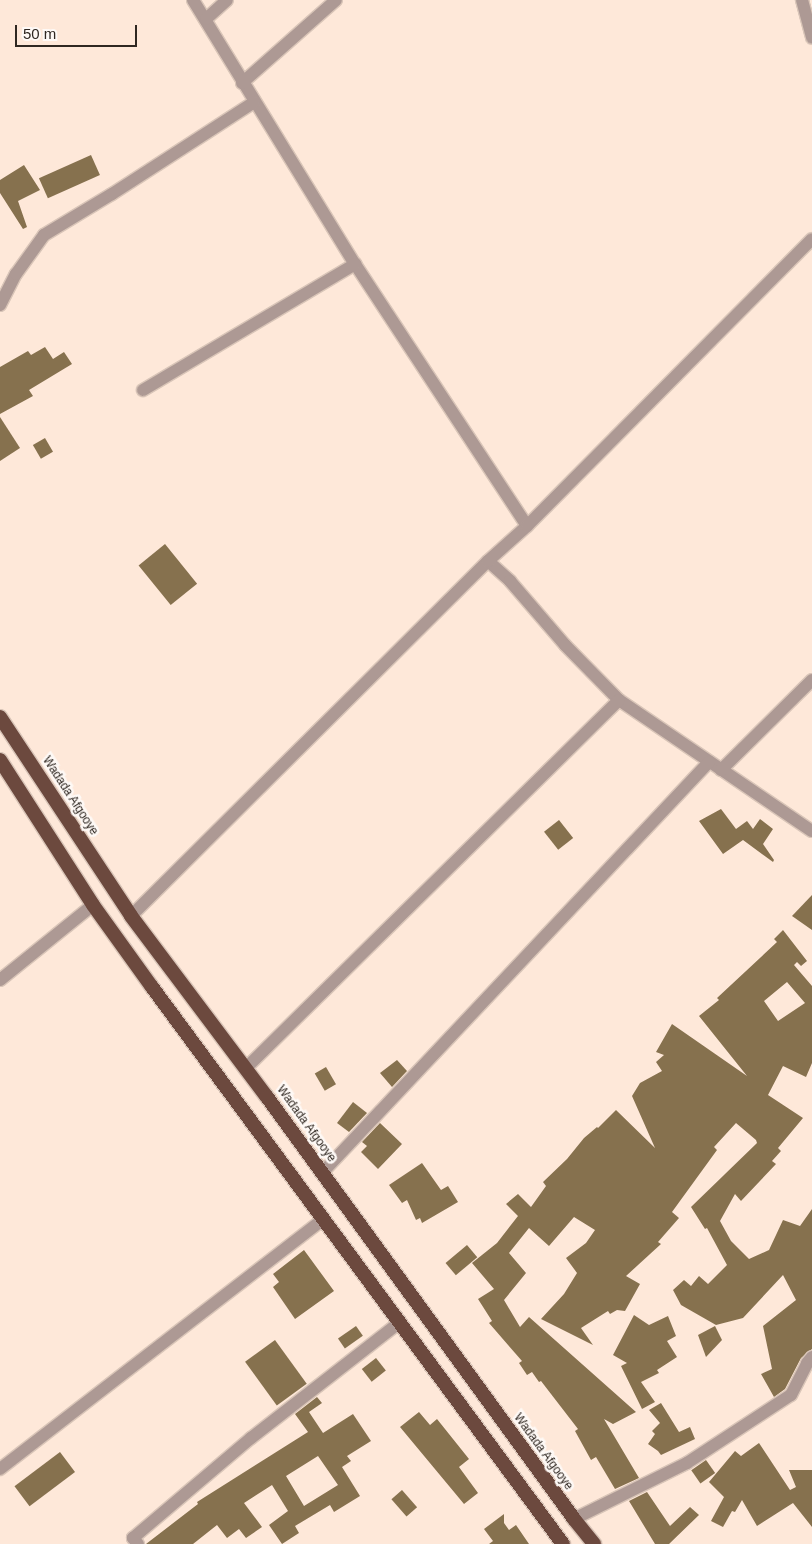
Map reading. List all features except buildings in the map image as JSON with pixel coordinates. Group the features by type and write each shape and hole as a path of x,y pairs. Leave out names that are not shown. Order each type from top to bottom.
{"highway":[{"name":"Wadada Afgooye","path":"0,717 131,916 246,1068 594,1544"},
{"path":"0,760 93,906 563,1544"}],"street":[{"path":"193,0 206,19 242,83 355,264 527,526"},
{"path":"206,19 227,0"},
{"path":"242,83 336,0"},
{"path":"802,0 812,38"},
{"path":"0,305 16,274 44,235 112,194 254,102"},
{"path":"131,916 488,561 527,526 812,240"},
{"path":"143,390 355,264"},
{"path":"488,561 510,581 565,645 619,700 812,831"},
{"path":"721,770 812,680"},
{"path":"246,1068 619,700"},
{"path":"322,1173 710,762"},
{"path":"0,980 93,906"},
{"path":"0,1469 324,1219"},
{"path":"138,1544 133,1538 251,1438 400,1322"},
{"path":"574,1519 687,1462 791,1395 812,1357"}]}
